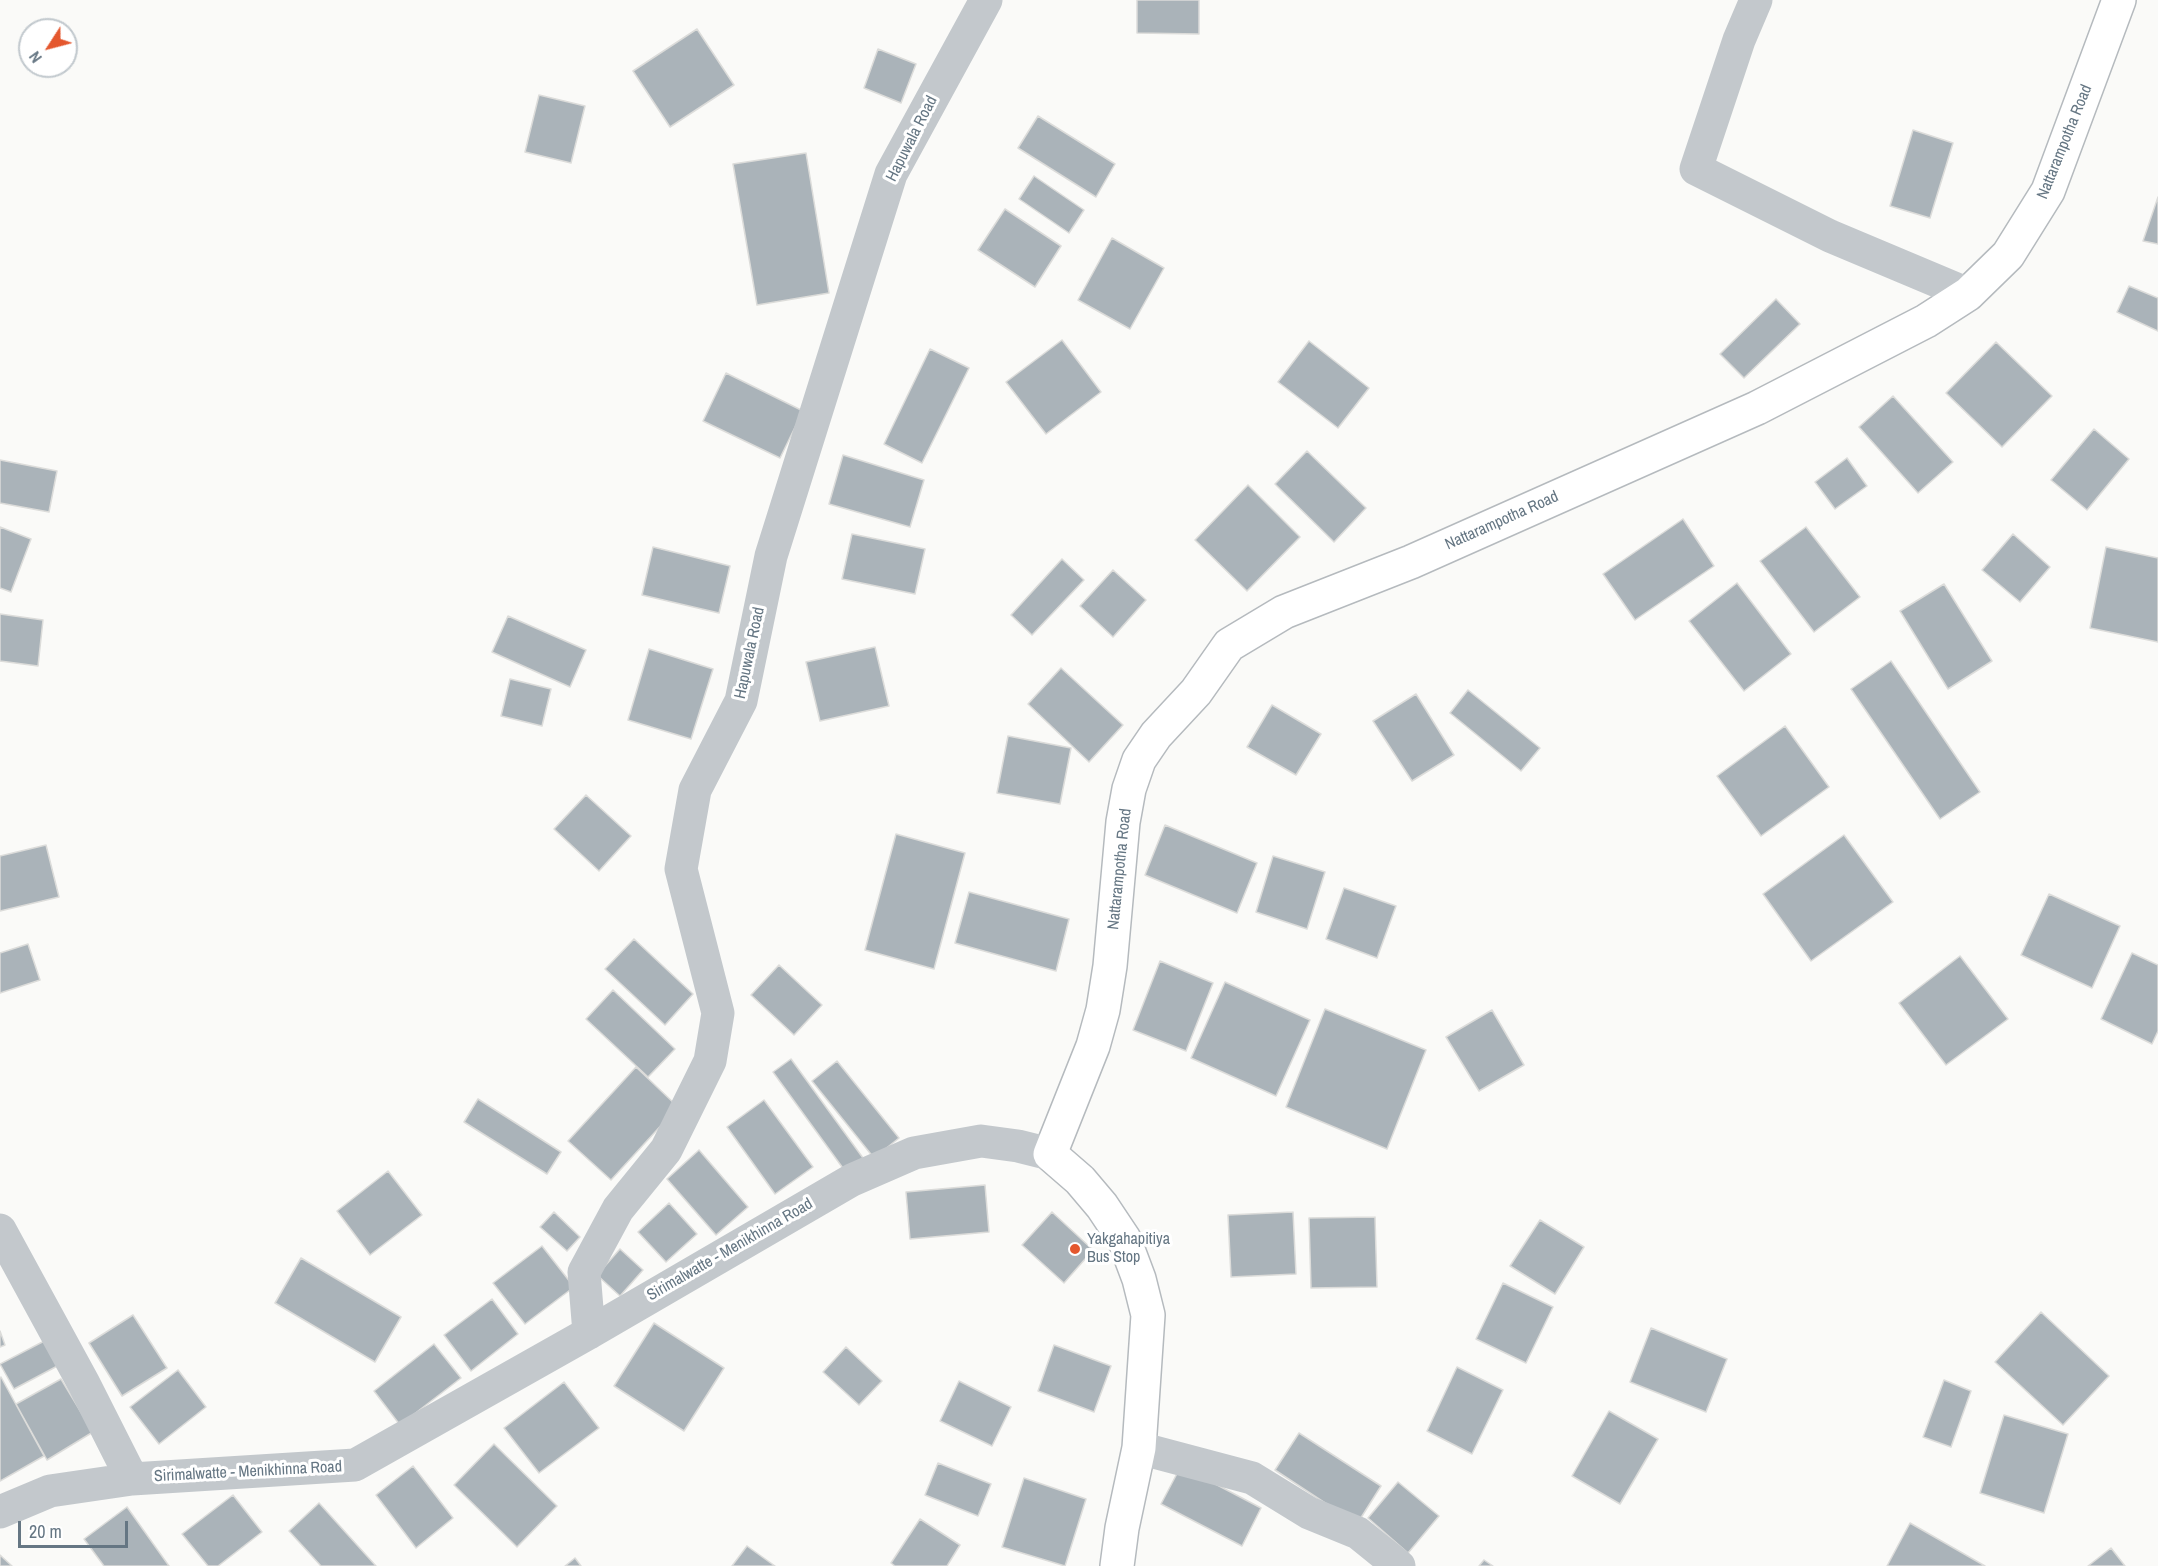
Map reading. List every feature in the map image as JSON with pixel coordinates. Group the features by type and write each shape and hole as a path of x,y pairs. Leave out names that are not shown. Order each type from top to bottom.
{"main road":[{"name":"Nattarampotha Road","path":"1050,1154 1093,1046 1103,1011 1110,966 1123,822 1129,789 1139,760 1155,735 1196,692 1229,645 1284,612 1411,562 1757,408 1926,321 1968,294 2008,255 2048,191 2119,0"},
{"name":"Sirimalwatte - Menikhinna Road","path":"1050,1154 1080,1180 1102,1206 1124,1239 1139,1279 1148,1315 1139,1448 1122,1528 1117,1566"}],"street":[{"name":"Hapuwala Road","path":"589,1333 584,1272 618,1209 666,1150 710,1061 718,1013 681,869 695,790 741,701 771,556 891,174 986,0"},
{"path":"1756,0 1739,40 1696,170 1830,236 1968,294"},
{"name":"Sirimalwatte - Menikhinna Road","path":"0,1512 50,1491 132,1479 355,1465 589,1333 852,1180 915,1153 981,1142 1018,1146 1050,1154"},
{"path":"0,1230 84,1384 132,1479"},
{"path":"1139,1448 1252,1478 1309,1512 1358,1533 1399,1566"}],"building":[{"path":"1137,0 1199,0 1199,34 1137,33"},
{"path":"697,29 734,85 670,127 633,71"},
{"path":"878,49 916,64 901,103 864,88"},
{"path":"539,95 585,106 571,163 525,152"},
{"path":"1038,116 1115,164 1096,197 1018,148"},
{"path":"1913,130 1953,143 1930,218 1890,206"},
{"path":"806,153 829,293 757,305 733,164"},
{"path":"1034,176 1084,210 1069,233 1019,199"},
{"path":"2158,197 2158,244 2143,241"},
{"path":"1005,209 1061,246 1035,287 978,250"},
{"path":"1112,238 1164,268 1130,329 1078,300"},
{"path":"2129,286 2158,298 2158,331 2117,312"},
{"path":"1776,299 1800,324 1744,378 1720,354"},
{"path":"1062,340 1101,392 1046,434 1006,382"},
{"path":"1309,341 1369,388 1338,428 1278,382"},
{"path":"1996,342 2052,396 2002,447 1946,393"},
{"path":"930,349 969,368 922,463 884,444"},
{"path":"726,373 803,411 780,458 703,421"},
{"path":"1893,396 1953,462 1918,493 1859,427"},
{"path":"2094,429 2129,459 2087,510 2051,480"},
{"path":"1307,451 1366,508 1334,542 1275,484"},
{"path":"843,455 924,480 910,527 829,504"},
{"path":"1847,458 1867,486 1835,509 1815,482"},
{"path":"0,460 57,471 49,512 0,503"},
{"path":"1248,485 1300,537 1247,591 1195,540"},
{"path":"1683,519 1714,566 1635,620 1603,574"},
{"path":"0,527 31,539 11,592 0,588"},
{"path":"1806,527 1860,597 1814,632 1760,561"},
{"path":"852,534 925,549 915,594 842,579"},
{"path":"2013,534 2050,567 2020,602 1982,570"},
{"path":"653,547 730,566 719,613 642,595"},
{"path":"2106,547 2158,558 2158,642 2090,628"},
{"path":"1062,559 1084,580 1032,635 1011,615"},
{"path":"1113,570 1146,600 1113,637 1080,606"},
{"path":"1737,583 1791,654 1744,691 1689,621"},
{"path":"1944,584 1992,661 1948,689 1900,611"},
{"path":"0,614 43,620 38,666 0,661"},
{"path":"508,616 586,650 570,687 492,652"},
{"path":"875,647 889,706 820,721 806,662"},
{"path":"649,649 713,669 691,739 628,720"},
{"path":"1891,661 1980,792 1940,819 1851,689"},
{"path":"1061,668 1123,725 1089,762 1028,704"},
{"path":"510,679 551,689 542,726 501,716"},
{"path":"1468,690 1540,748 1521,771 1450,713"},
{"path":"1416,694 1454,755 1412,781 1373,721"},
{"path":"1272,705 1321,734 1296,775 1247,747"},
{"path":"1785,726 1829,787 1761,836 1717,776"},
{"path":"1008,736 1071,748 1060,804 997,793"},
{"path":"586,795 631,836 599,871 554,829"},
{"path":"1165,825 1257,863 1237,913 1145,875"},
{"path":"896,834 965,853 934,969 865,950"},
{"path":"1844,835 1893,902 1811,961 1763,894"},
{"path":"46,845 59,897 0,911 0,856"},
{"path":"1273,856 1325,872 1307,929 1256,912"},
{"path":"1344,888 1396,906 1377,958 1326,939"},
{"path":"969,892 1069,919 1056,971 955,943"},
{"path":"2049,894 2120,926 2092,988 2021,955"},
{"path":"634,939 693,994 665,1025 605,969"},
{"path":"28,944 40,980 0,993 0,953"},
{"path":"2132,953 2158,965 2158,1031 2152,1044 2101,1019"},
{"path":"1960,956 2008,1019 1946,1065 1899,1003"},
{"path":"1160,961 1213,983 1186,1051 1133,1030"},
{"path":"779,965 822,1005 794,1035 751,995"},
{"path":"1225,982 1310,1020 1276,1096 1191,1058"},
{"path":"613,990 675,1049 648,1077 586,1019"},
{"path":"1325,1009 1426,1050 1387,1149 1286,1107"},
{"path":"1492,1010 1524,1065 1479,1091 1446,1037"},
{"path":"791,1059 863,1158 845,1171 773,1072"},
{"path":"837,1061 899,1138 874,1158 812,1081"},
{"path":"636,1067 678,1107 611,1180 568,1141"},
{"path":"478,1099 561,1152 547,1174 464,1122"},
{"path":"764,1100 813,1167 775,1194 727,1127"},
{"path":"699,1150 748,1207 716,1235 667,1179"},
{"path":"388,1171 422,1215 370,1255 337,1211"},
{"path":"985,1185 989,1232 910,1239 906,1192"},
{"path":"669,1203 697,1234 666,1262 638,1232"},
{"path":"554,1212 580,1237 567,1251 540,1227"},
{"path":"1052,1212 1093,1250 1064,1283 1022,1245"},
{"path":"1293,1212 1296,1274 1231,1277 1228,1215"},
{"path":"1375,1217 1377,1287 1311,1288 1309,1218"},
{"path":"1540,1220 1584,1247 1555,1294 1510,1266"},
{"path":"542,1246 574,1287 525,1324 493,1283"},
{"path":"620,1249 643,1270 620,1296 597,1275"},
{"path":"301,1258 401,1317 375,1362 275,1303"},
{"path":"1503,1283 1553,1307 1526,1363 1476,1339"},
{"path":"492,1299 518,1334 471,1371 444,1335"},
{"path":"2041,1312 2109,1376 2063,1425 1995,1362"},
{"path":"133,1315 167,1368 122,1396 89,1343"},
{"path":"654,1323 724,1368 684,1431 614,1386"},
{"path":"1651,1328 1727,1359 1706,1412 1630,1382"},
{"path":"0,1331 5,1345 0,1347"},
{"path":"50,1338 63,1363 14,1389 0,1364"},
{"path":"434,1344 461,1378 400,1425 374,1391"},
{"path":"1054,1345 1111,1366 1094,1412 1038,1391"},
{"path":"846,1347 882,1381 859,1405 823,1372"},
{"path":"1457,1367 1503,1390 1472,1454 1427,1431"},
{"path":"178,1370 206,1407 159,1444 130,1407"},
{"path":"0,1378 44,1456 0,1481"},
{"path":"61,1379 93,1432 47,1460 16,1404"},
{"path":"1944,1380 1971,1391 1951,1447 1923,1437"},
{"path":"959,1381 1011,1407 992,1446 940,1421"},
{"path":"564,1382 599,1428 539,1473 504,1428"},
{"path":"1609,1411 1658,1439 1620,1504 1572,1476"},
{"path":"2004,1415 2068,1434 2044,1513 1980,1493"},
{"path":"1299,1433 1381,1486 1357,1524 1275,1470"},
{"path":"494,1444 557,1506 517,1547 454,1485"},
{"path":"938,1463 991,1484 978,1516 925,1495"},
{"path":"413,1466 453,1518 416,1548 376,1495"},
{"path":"1181,1466 1261,1508 1242,1546 1161,1504"},
{"path":"1024,1478 1086,1499 1065,1566 1002,1547"},
{"path":"1398,1482 1439,1516 1408,1553 1368,1518"},
{"path":"233,1495 262,1532 218,1566 208,1566 182,1534"},
{"path":"319,1503 376,1566 321,1566 289,1531"},
{"path":"127,1507 169,1566 104,1566 84,1539"},
{"path":"920,1519 960,1545 947,1566 895,1566 891,1563"},
{"path":"1910,1523 1985,1566 1887,1566"},
{"path":"747,1546 775,1566 732,1566"},
{"path":"2111,1548 2125,1566 2088,1566"},
{"path":"0,1555 12,1566 0,1566"},
{"path":"575,1558 581,1566 565,1566"},
{"path":"1484,1560 1493,1566 1479,1566"}],"place":[{"name":"Yakgahapitiya Bus Stop","path":"1075,1249"}]}
